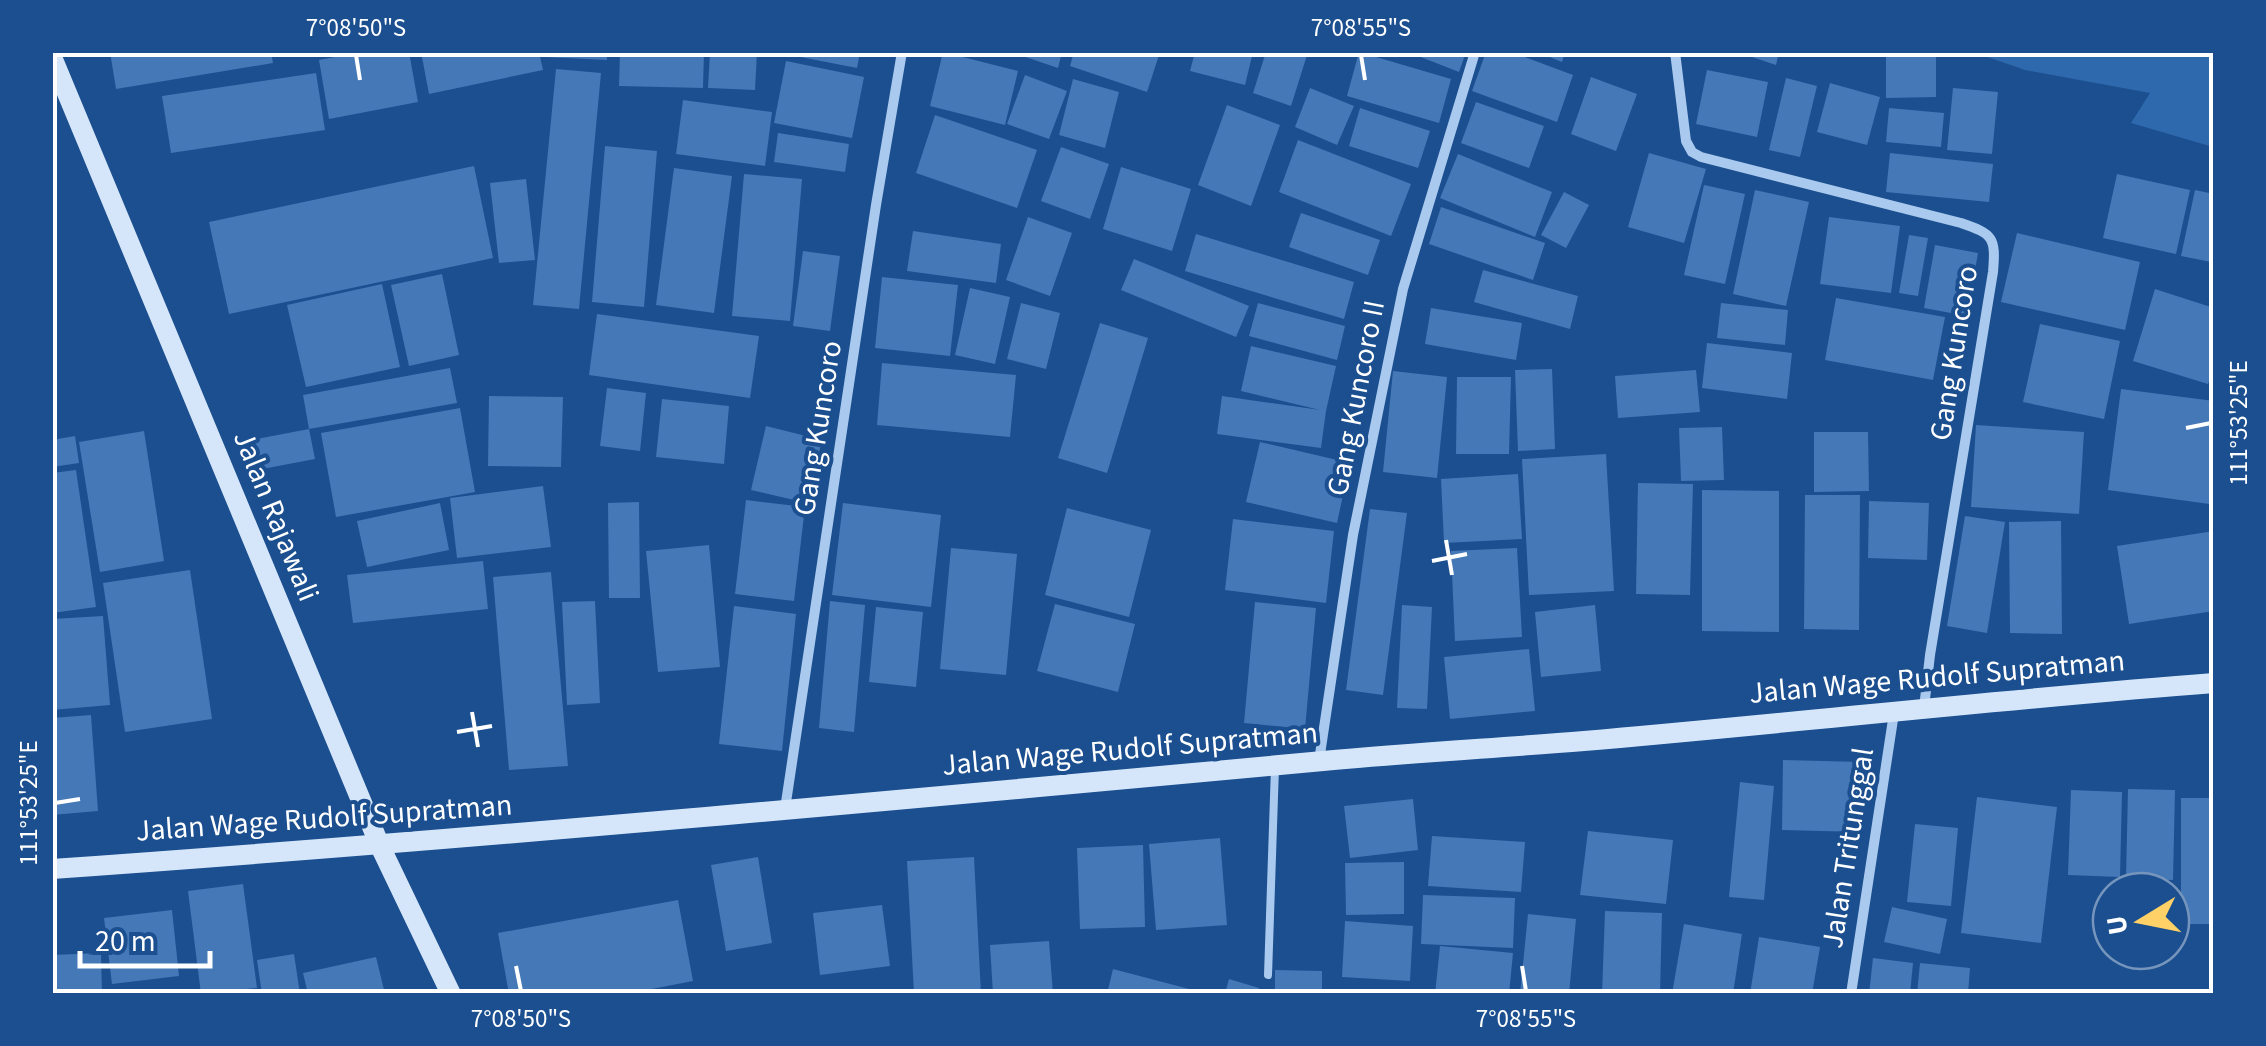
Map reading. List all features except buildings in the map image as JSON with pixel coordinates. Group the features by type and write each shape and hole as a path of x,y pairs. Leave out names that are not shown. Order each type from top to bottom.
{"main road":[{"name":"Jalan Rajawali","path":"52,57 380,846 451,994"},
{"name":"Jalan Wage Rudolf Supratman","path":"52,870 380,846 2214,683"}],"street":[{"name":"Gang Kuncoro","path":"785,810 902,52"},
{"name":"Gang Kuncoro II","path":"1320,761 1354,535 1403,290 1475,52"},
{"name":"Gang Kuncoro","path":"1675,52 1686,141 1692,152 1961,223 1985,232 1993,242 1993,272 1924,708"},
{"name":"Jalan Tritunggal","path":"1851,994 1894,710"}],"lane":[{"path":"1268,975 1275,766"}],"shaded area":[{"path":"1976,53 2213,53 2213,147 2131,123 2150,93 2025,70"}]}
